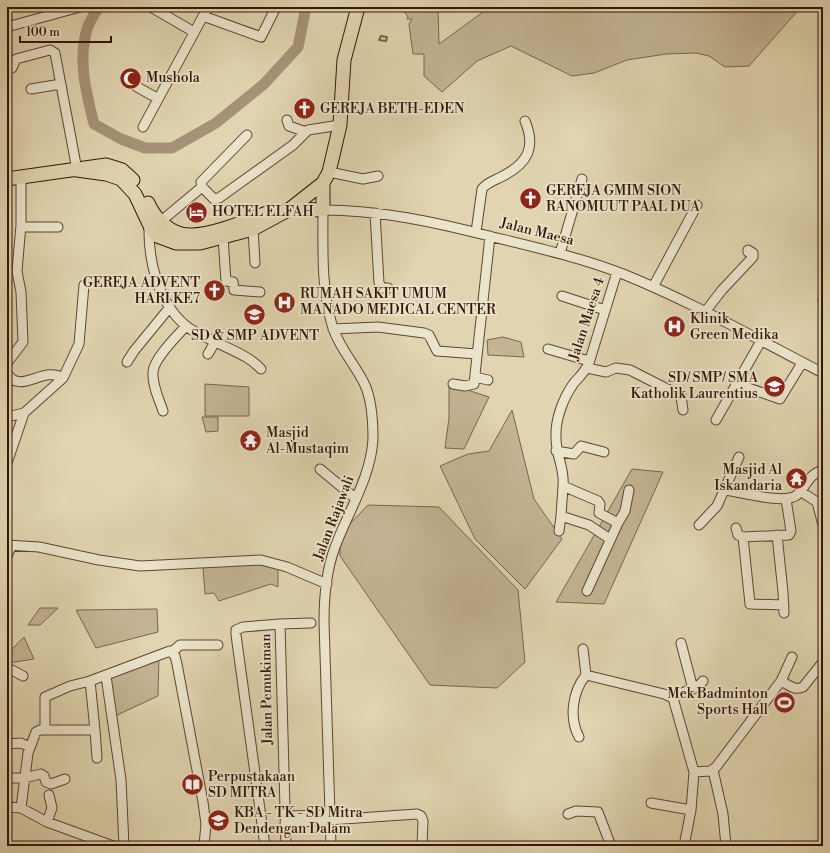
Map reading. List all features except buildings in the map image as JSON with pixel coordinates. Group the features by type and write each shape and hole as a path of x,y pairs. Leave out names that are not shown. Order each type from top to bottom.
{"highway":[{"path":"323,210 326,178 340,125 344,60 358,7"},
{"path":"7,179 77,170 106,174 121,179 135,194 154,219 157,236 176,243 200,243 252,229 288,209 326,178"},
{"name":"Jalan Maesa","path":"154,219 176,232 189,236 234,225 278,209 323,210"}],"street":[{"path":"7,27 80,7"},
{"path":"151,7 194,32"},
{"path":"143,127 208,7"},
{"path":"203,16 261,37 275,7"},
{"path":"7,70 12,68 15,61 20,58 50,50 55,53 77,170"},
{"path":"31,89 61,84"},
{"path":"137,88 158,98"},
{"path":"287,120 289,126 306,132"},
{"path":"476,232 482,189 485,185 518,167 526,158 530,141 525,120"},
{"path":"247,135 201,182 202,187 214,199 219,198 293,145 312,128 340,125"},
{"path":"326,178 363,179 378,176"},
{"path":"7,363 23,342 21,292 17,271 21,227 21,177"},
{"path":"560,253 582,178"},
{"path":"202,187 154,219 149,247 155,274 160,289 170,307 186,326 249,360 260,369"},
{"path":"653,287 697,205"},
{"name":"Jalan Maesa","path":"323,210 375,213 402,217 476,232 560,253 617,272 653,287 823,373"},
{"name":"Jalan Rajawali","path":"323,210 325,277 328,305 333,329 365,384 369,394 373,439 370,458 364,479 334,548 326,584 324,622 332,818 331,846"},
{"path":"375,213 379,283 382,288 388,288"},
{"path":"21,227 58,227"},
{"path":"252,229 255,263"},
{"path":"453,384 466,386 472,385 475,377 490,236"},
{"path":"223,237 226,281 233,282 234,290 260,292"},
{"path":"705,312 722,290 753,257 754,253 748,250 748,252"},
{"name":"Jalan Maesa 4","path":"559,531 563,472 556,451 556,436 560,412 574,383 583,374 588,364 617,272"},
{"path":"7,417 24,413 63,378 79,344 84,285"},
{"path":"562,296 605,310"},
{"path":"127,362 134,351 170,307"},
{"path":"163,411 154,380 153,370 165,349 186,326"},
{"path":"333,329 378,327 427,334 437,352 477,354"},
{"path":"716,420 761,341"},
{"path":"208,354 215,342"},
{"path":"548,349 606,372 616,368 633,371 682,396 683,410"},
{"path":"737,384 780,399 802,362"},
{"path":"7,372 10,378 18,382 52,373 63,378"},
{"path":"475,377 488,380"},
{"path":"7,463 24,413"},
{"path":"556,451 574,454 581,446 604,452"},
{"path":"699,525 717,506 739,457"},
{"path":"320,469 355,498"},
{"path":"725,490 792,499 800,491 808,478 823,470"},
{"path":"563,486 598,501 600,504 599,513 618,523"},
{"path":"587,591 625,511 628,490"},
{"path":"800,491 817,502 823,525"},
{"path":"736,528 738,535 743,537 788,535 791,532 786,499"},
{"path":"561,516 590,526 610,540"},
{"path":"743,537 750,604 784,609 776,535"},
{"path":"7,556 9,545 39,547 99,560 140,566 261,560 287,567 326,584"},
{"path":"280,624 312,623"},
{"name":"Jalan Pemukiman","path":"266,846 236,630 242,627 280,624 286,846"},
{"path":"681,643 693,689"},
{"path":"45,730 45,696 70,686 106,676 167,652 172,652 180,645 218,645"},
{"path":"578,737 572,721 575,700 586,675 583,649"},
{"path":"172,652 177,664 204,802 206,824 204,846"},
{"path":"694,772 713,770 781,681 792,657"},
{"path":"781,681 794,689 803,687 823,662"},
{"path":"7,672 12,670 23,676"},
{"path":"586,675 664,694 673,698"},
{"path":"106,676 120,772 124,846"},
{"path":"90,681 97,758"},
{"path":"673,698 678,694 693,689 703,681"},
{"path":"673,698 694,772 691,810 684,846"},
{"path":"21,808 24,778 30,748 36,732 45,730 95,730"},
{"path":"7,744 22,743 30,748"},
{"path":"713,770 723,814 726,846"},
{"path":"7,778 24,778 41,774 44,776 46,782 51,784 65,779"},
{"path":"47,822 52,808 49,795"},
{"path":"651,803 691,810"},
{"path":"7,807 21,808 89,842 113,846"},
{"path":"568,814 576,811 598,812 611,846"},
{"path":"285,820 417,814 421,816 422,821 422,846"}],"shaded area":[{"path":"401,7 438,7 439,44 490,7 801,7 749,66 725,67 709,56 696,53 666,54 627,60 594,73 572,76 511,46 477,61 442,92 424,76 424,54 413,54 409,24 412,19 407,19 408,17"},
{"path":"503,337 521,342 524,357 488,355 487,340"},
{"path":"205,384 249,387 249,416 205,416"},
{"path":"449,384 489,397 464,449 445,448 449,418"},
{"path":"512,410 534,499 562,539 525,589 475,539 440,466 468,454 489,451"},
{"path":"202,417 218,417 218,431 206,432"},
{"path":"632,469 663,472 604,604 556,602"},
{"path":"368,505 439,507 518,590 525,662 497,688 430,685 340,556 340,534"},
{"path":"233,562 278,565 278,587 271,584 219,601 214,593 205,594 203,567"},
{"path":"40,608 58,608 40,625 28,625"},
{"path":"157,609 158,632 96,648 76,610"},
{"path":"24,637 34,659 9,663 7,654"},
{"path":"159,658 158,696 115,716 109,677"}],"waterway":[{"path":"99,7 88,26 83,50 84,75 94,124 121,139 145,148 172,148 216,123 264,84 298,47 306,7"},
{"path":"381,36 387,37 386,41 379,40 381,36"}],"place":[{"name":"Mushola","path":"130,78"},
{"name":"GEREJA BETH-EDEN","path":"305,109"},
{"name":"GEREJA GMIM SION RANOMUUT PAAL DUA","path":"530,199"},
{"name":"HOTEL ELFAH","path":"197,212"},
{"name":"GEREJA ADVENT HARI KE7","path":"215,291"},
{"name":"RUMAH SAKIT UMUM MANADO MEDICAL CENTER","path":"284,302"},
{"name":"SD & SMP ADVENT","path":"255,314"},
{"name":"Klinik Green Medika","path":"674,327"},
{"name":"SD/ SMP/ SMA Katholik Laurentius","path":"774,386"},
{"name":"Masjid Al-Mustaqim","path":"251,441"},
{"name":"Masjid Al Iskandaria","path":"797,478"},
{"name":"Mek Badminton Sports Hall","path":"784,702"},
{"name":"Perpustakaan SD MITRA","path":"192,785"},
{"name":"KBA - TK - SD Mitra Dendengan Dalam","path":"219,821"}]}
